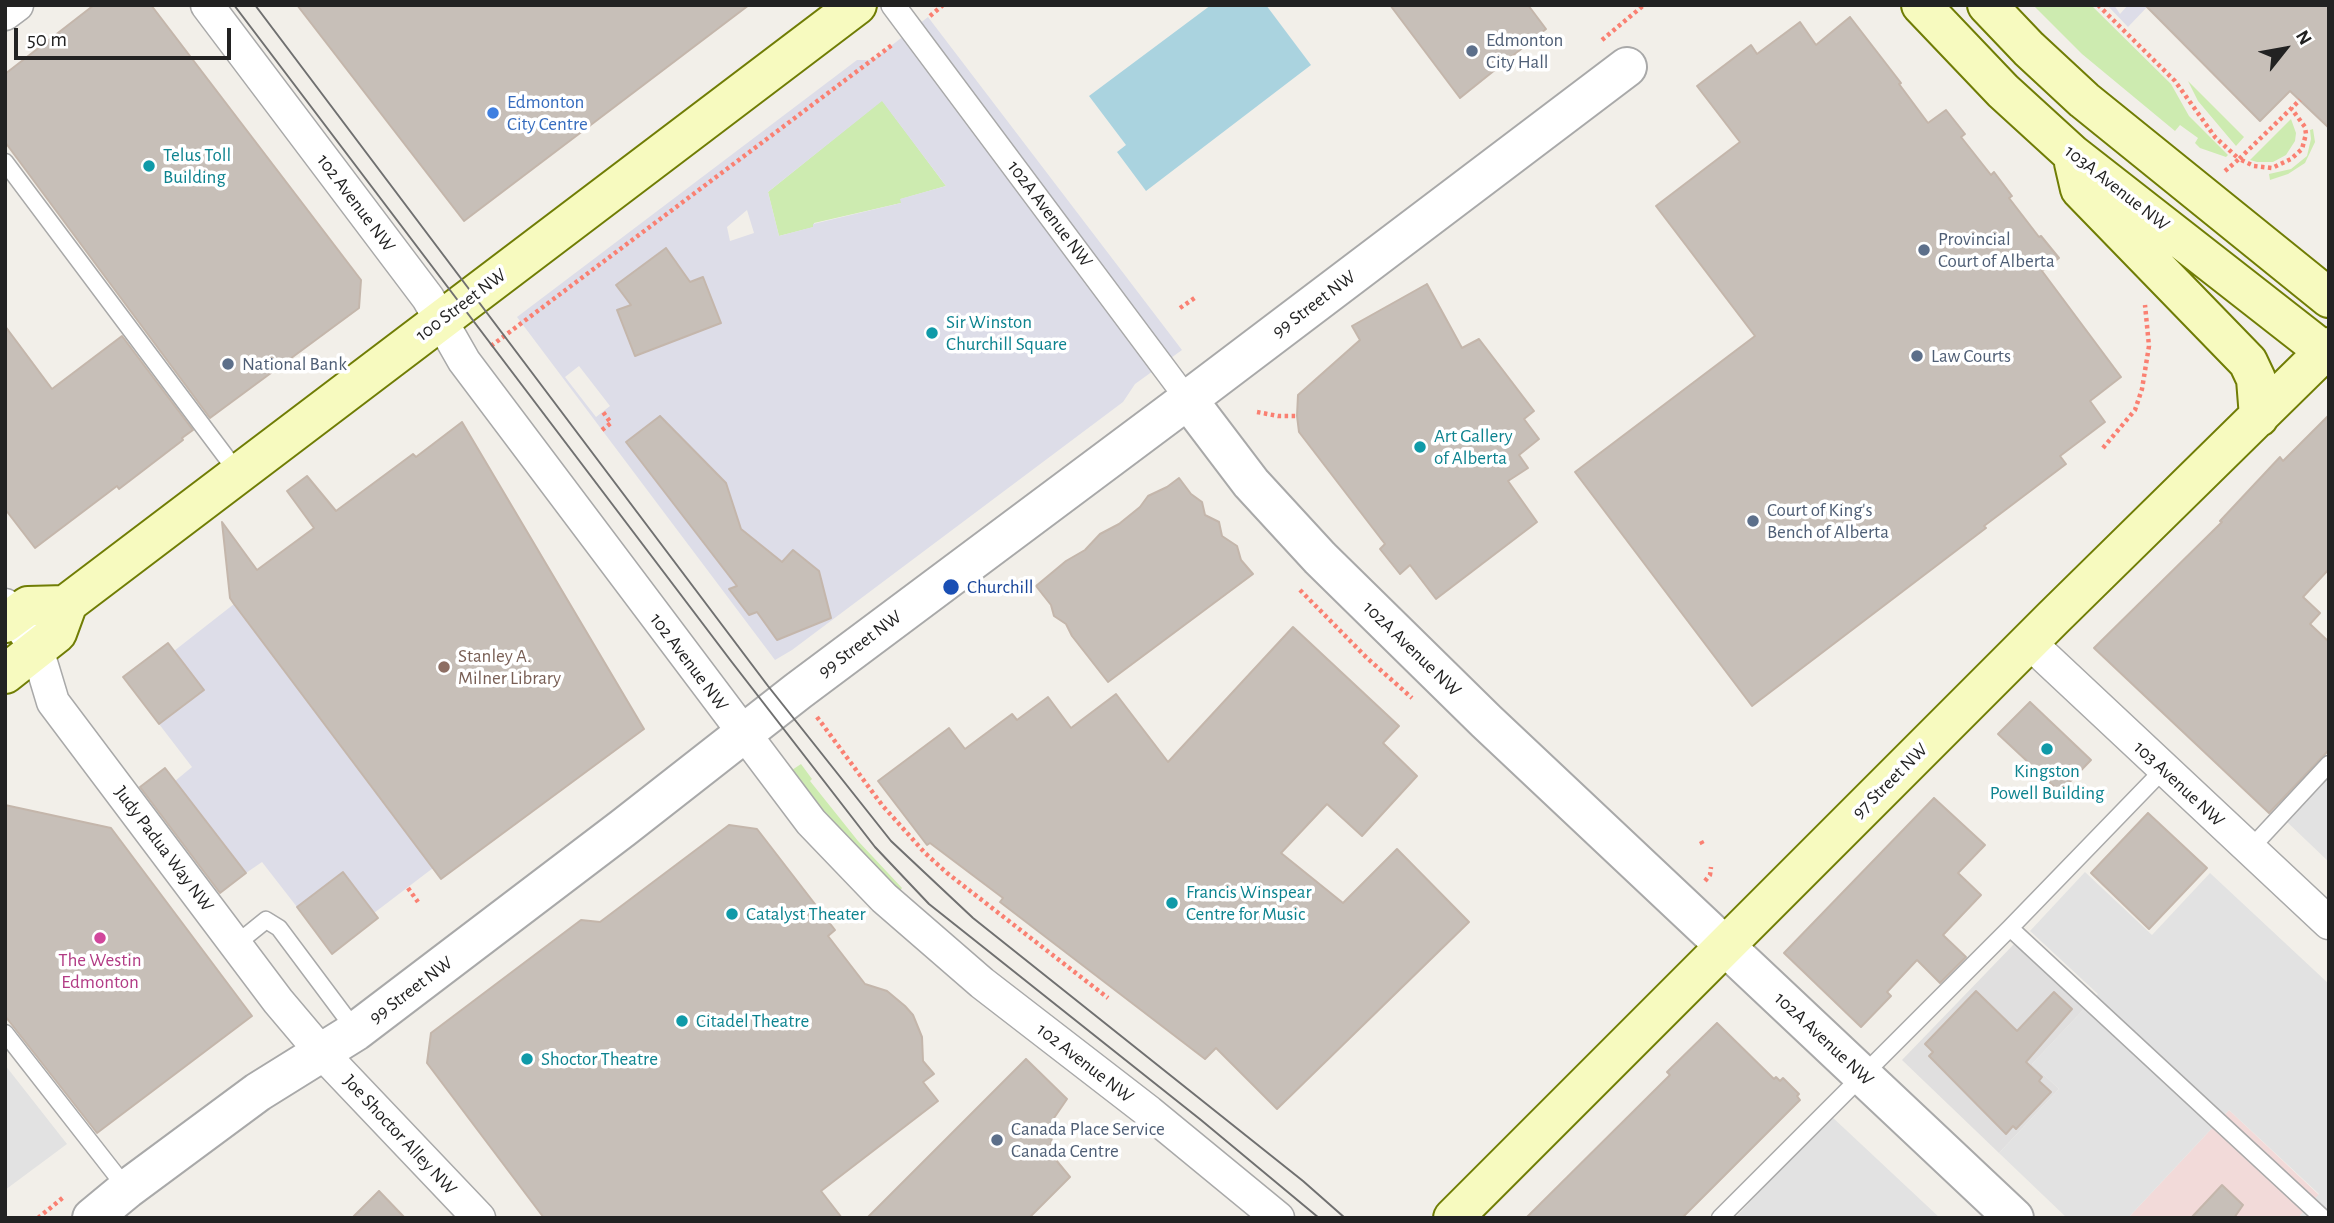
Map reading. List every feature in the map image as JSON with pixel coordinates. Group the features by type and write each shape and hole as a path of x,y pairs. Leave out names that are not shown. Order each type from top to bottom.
{"main road":[{"name":"100 Street NW","path":"5,674 18,625 28,606 65,605 857,5"},
{"name":"103A Avenue NW","path":"1921,5 2003,91 2073,154 2327,351"},
{"path":"1987,5 2084,100 2329,298"},
{"path":"2073,154 2080,189 2248,362 2256,379 2259,417"},
{"name":"97 Street NW","path":"1453,1218 2327,351"}],"street":[{"path":"5,14 17,5"},
{"name":"102 Avenue NW","path":"207,5 428,298 467,364 811,822 884,898 982,983 1149,1112 1278,1218"},
{"name":"102A Avenue NW","path":"893,5 1251,483 1320,558 1454,690 2014,1218"},
{"name":"99 Street NW","path":"92,1218 258,1092 356,1031 798,691 1627,67"},
{"name":"Judy Padua Way NW","path":"18,625 53,702 235,945 322,1053"},
{"name":"103 Avenue NW","path":"2030,643 2329,923"},
{"name":"Joe Shoctor Alley NW","path":"322,1053 479,1218"}],"lane":[{"path":"5,162 238,473"},
{"path":"2249,850 2329,764"},
{"path":"1720,1218 2010,928 2164,769"},
{"path":"235,945 266,920 279,928 356,1031"},
{"path":"2010,928 2323,1218"},
{"path":"5,1033 127,1189"}],"path":[{"path":"467,364 943,5"},
{"path":"2098,5 2175,81 2215,137 2239,159 2254,166 2272,168 2291,159 2302,149 2305,127 2291,108"},
{"path":"2222,174 2300,100"},
{"path":"1180,308 1196,297"},
{"path":"2103,448 2135,410 2143,389 2149,346 2144,298"},
{"path":"602,430 611,423 603,412"},
{"path":"1257,412 1297,416"},
{"path":"798,691 882,805 925,853 1108,998"},
{"path":"1701,841 1704,847"},
{"path":"1705,881 1711,867"},
{"path":"408,888 418,902"}],"shaded area":[{"path":"2107,5 2114,5 2120,14 2128,5 2149,5 2128,27"},
{"name":"Sir Winston Churchill Square","path":"928,17 1182,350 1135,384 1123,402 775,660 517,317 857,60 873,60","holes":["882,101 946,186 900,199 901,203 813,224 813,227 779,236 768,192","747,210 754,233 730,241 727,227","666,248 681,269 647,298 703,277 721,322 636,356 617,311 631,305 616,285","579,366 610,406 596,417 565,377","660,416 726,483 741,529 782,562 793,550 819,571 831,618 757,612 749,615 729,590 737,586 627,442"]},
{"path":"234,604 433,868 374,913 343,872 297,907 262,862 246,873 175,781 192,767 159,724 203,690 174,651"},
{"path":"2329,776 2329,862 2286,821"},
{"path":"2085,872 2152,935 2210,873 2329,984 2329,1218 2298,1218 2319,1194 2229,1110 2128,1218 2067,1218 1999,1153 2059,1089 2032,1064 2098,994 2030,931"},
{"path":"2015,943 2084,1009 2032,1064 2059,1089 1999,1153 1902,1060"},
{"path":"5,1065 67,1144 5,1190"},
{"path":"2229,1110 2319,1195 2298,1218 2128,1218"},
{"path":"1830,1115 1940,1218 1735,1218"}],"green space":[{"path":"2033,5 2091,5 2171,84 2189,116 2228,155 2226,157 2200,148 2195,143 2198,138 2180,125 2175,131 2082,54"},
{"path":"2188,81 2244,137 2236,146 2198,101"},
{"path":"882,100 946,186 901,199 901,203 814,223 814,227 779,236 768,192"},
{"path":"2291,119 2296,133 2295,141 2286,155 2273,162 2250,160"},
{"path":"2313,129 2315,142 2305,163 2288,174 2270,180 2269,174 2291,169 2307,156 2310,130"},
{"path":"801,764 812,779 810,781 858,841 902,888 899,892 823,813 789,772"}],"water":[{"path":"1211,5 1266,5 1311,65 1146,191 1117,152 1126,145 1089,96"}],"building":[{"name":"Telus Toll Building","path":"94,5 151,5 361,280 359,308 210,418 5,142 5,74"},
{"name":"Edmonton City Centre","path":"297,5 749,5 464,221"},
{"name":"Edmonton City Hall","path":"1390,5 1528,5 1546,29 1460,98"},
{"path":"2145,5 2329,5 2329,128 2290,91 2260,121"},
{"name":"Law Courts","path":"1850,17 1928,123 1946,110 1965,134 1961,137 1991,175 1994,172 2012,196 2009,198 2059,258 2042,271 2121,377 2090,401 2105,422 2060,456 2066,464 1752,706 1575,472 1755,336 1656,206 1740,142 1697,86 1751,45 1757,54 1800,22 1816,45"},
{"path":"666,248 690,282 703,277 721,323 635,356 617,310 631,305 616,285"},
{"name":"Art Gallery of Alberta","path":"1427,284 1462,348 1479,339 1534,411 1524,419 1539,439 1519,455 1528,468 1508,481 1537,522 1436,599 1410,565 1400,574 1380,549 1385,544 1299,432 1297,416 1298,395 1360,340 1352,326"},
{"path":"5,326 52,389 122,336 193,430 119,489 117,486 35,548 5,509"},
{"path":"2329,415 2329,569 2303,597 2320,613 2310,624 2329,642 2329,750 2269,813 2094,648 2222,522 2220,521 2280,457 2283,461"},
{"path":"660,416 726,483 741,529 782,562 793,550 819,571 831,618 777,640 757,612 749,615 729,589 737,586 626,442"},
{"name":"Stanley A. Milner Library","path":"462,422 644,729 441,879 230,598 222,522 257,570 314,528 287,491 307,476 336,511 413,454 416,457"},
{"path":"1179,478 1191,494 1202,502 1205,515 1219,522 1222,536 1237,546 1241,560 1253,574 1108,682 1072,636 1066,624 1054,616 1051,605 1036,586 1066,561 1085,550 1100,534 1119,524 1140,507 1148,496"},
{"name":"Francis Winspear Centre for Music","path":"1293,627 1399,726 1383,743 1417,776 1362,836 1327,804 1281,853 1343,903 1397,849 1469,922 1277,1109 1216,1048 1205,1059 1000,902 1003,898 930,843 927,845 878,781 949,728 965,749 1012,714 1017,720 1048,697 1071,728 1116,694 1168,762"},
{"path":"168,643 204,690 159,724 123,677"},
{"name":"Kingston Powell Building","path":"2030,702 2091,760 2060,792 1998,734"},
{"path":"165,768 246,873 220,893 140,787"},
{"path":"1934,798 1985,845 1958,873 1981,895 1943,935 1966,957 1940,983 1917,960 1887,992 1891,996 1861,1027 1784,953"},
{"name":"The Westin Edmonton","path":"5,805 111,828 252,1016 97,1133 5,1016"},
{"path":"2148,813 2207,868 2149,929 2091,873"},
{"name":"Citadel Theatre","path":"729,825 757,829 835,930 828,936 865,984 887,991 913,1015 922,1037 923,1061 934,1074 923,1082 938,1101 821,1191 842,1218 544,1218 427,1063 431,1033 581,920 600,922"},
{"path":"343,872 378,918 332,954 297,907"},
{"path":"1976,991 2017,1031 2054,992 2072,1009 2026,1062 2042,1077 2039,1081 2051,1092 2016,1129 2013,1126 2006,1134 1929,1056 1933,1052 1925,1044"},
{"path":"1717,1023 1774,1079 1776,1077 1780,1081 1783,1078 1799,1094 1797,1096 1800,1100 1682,1218 1526,1218 1670,1075 1667,1072"},
{"name":"Canada Place Service Canada Centre","path":"1026,1059 1067,1099 1054,1118 1051,1145 1056,1160 1070,1177 1029,1218 867,1218"},
{"path":"2222,1185 2243,1205 2234,1218 2191,1218"},
{"path":"379,1191 405,1218 352,1218"}],"tram line":[{"path":"234,5 875,847 929,904 1201,1120 1319,1218"},
{"path":"255,5 768,686 891,841 973,918 1303,1181 1345,1218"}],"place":[{"name":"Edmonton City Hall","path":"1472,51"},
{"name":"Edmonton City Centre","path":"493,113"},
{"name":"Telus Toll Building","path":"149,166"},
{"name":"Provincial Court of Alberta","path":"1924,250"},
{"name":"Sir Winston Churchill Square","path":"932,333"},
{"name":"Law Courts","path":"1917,356"},
{"name":"National Bank","path":"228,364"},
{"name":"Art Gallery of Alberta","path":"1420,447"},
{"name":"Court of King's Bench of Alberta","path":"1753,521"},
{"name":"Churchill","path":"951,587"},
{"name":"Stanley A. Milner Library","path":"444,667"},
{"name":"Kingston Powell Building","path":"2047,749"},
{"name":"Francis Winspear Centre for Music","path":"1172,903"},
{"name":"Catalyst Theater","path":"732,914"},
{"name":"The Westin Edmonton","path":"100,938"},
{"name":"Citadel Theatre","path":"682,1021"},
{"name":"Shoctor Theatre","path":"527,1059"},
{"name":"Canada Place Service Canada Centre","path":"997,1140"}]}
